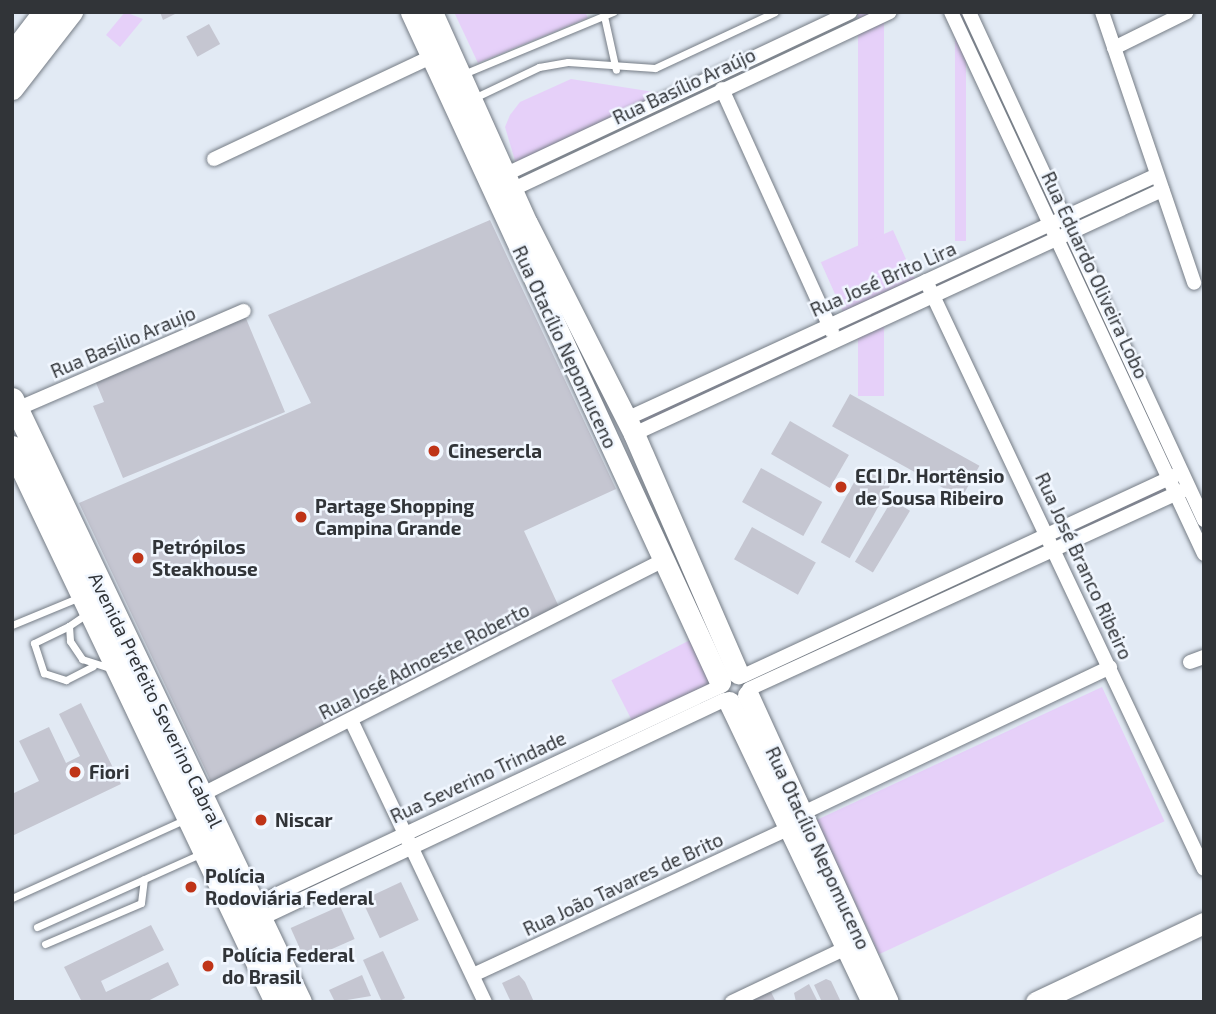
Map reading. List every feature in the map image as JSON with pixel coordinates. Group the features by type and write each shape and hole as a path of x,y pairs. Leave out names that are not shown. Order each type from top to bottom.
{"highway":[{"path":"12,58 47,12"}],"main road":[{"name":"Avenida Prefeito Severino Cabral","path":"15,404 300,1002"},
{"name":"Avenida Prefeito Severino Cabral","path":"12,447 276,1002"}],"street":[{"path":"12,89 72,12"},
{"name":"Rua Otacílio Nepomuceno","path":"411,12 454,108 501,185 630,427 734,688 796,821 888,1002"},
{"name":"Rua Otacílio Nepomuceno","path":"432,12 463,74 501,185 664,560 734,688"},
{"name":"Rua Basílio Araújo","path":"501,185 850,12"},
{"name":"Rua Basílio Araújo","path":"501,185 890,12"},
{"name":"Rua Eduardo Oliveira Lobo","path":"951,12 1057,238 1175,475 1204,554"},
{"name":"Rua Eduardo Oliveira Lobo","path":"968,12 1072,232 1175,475"},
{"path":"1102,12 1195,283"},
{"path":"1114,48 1187,12"},
{"path":"214,159 431,57"},
{"path":"722,89 837,342"},
{"name":"Rua José Brito Lira","path":"630,427 828,324 1157,175"},
{"name":"Rua José Brito Lira","path":"630,427 837,342 1162,190"},
{"name":"Rua José Branco Ribeiro","path":"926,281 1056,547 1204,869"},
{"name":"Rua Basilio Araujo","path":"15,404 244,311"},
{"name":"Rua Severino Trindade","path":"257,912 352,876 1049,534 1175,475"},
{"name":"Rua Eduardo Oliveira Lobo","path":"1182,490 1204,520"},
{"name":"Rua Severino Trindade","path":"257,912 344,861 405,833 1182,490"},
{"name":"Rua José Adnoeste Roberto","path":"201,795 664,560"},
{"name":"Rua João Tavares de Brito","path":"473,975 1110,667"},
{"path":"351,720 485,1002"},
{"name":"Rua Otacílio Nepomuceno","path":"796,821 846,948 872,1002"},
{"path":"344,861 352,876"},
{"path":"1036,1002 1204,923"},
{"path":"1069,1002 1204,939"},
{"path":"732,1002 846,948"}],"lane":[{"path":"443,83 613,12"},
{"path":"454,108 539,68 568,62 616,70 655,68 775,12"},
{"path":"604,16 616,70"},
{"path":"12,625 88,603"},
{"path":"88,603 69,626 34,643 44,673 65,680 93,666"},
{"path":"69,626 76,650 93,666 119,670"},
{"path":"12,898 188,818"},
{"path":"37,927 204,852"},
{"path":"45,944 141,903 144,879"}],"shaded area":[{"path":"125,12 143,19 120,47 106,35"},
{"path":"454,12 585,12 588,18 478,63"},
{"path":"858,12 884,12 884,396 858,396"},
{"path":"955,12 966,12 966,241 955,241"},
{"path":"571,79 667,94 516,164 505,127 510,115 520,102"},
{"path":"1047,227 1052,237 936,296 931,286"},
{"path":"893,230 916,282 844,314 821,262"},
{"path":"925,286 931,300 838,339 832,325"},
{"path":"825,328 831,341 633,433 627,420"},
{"path":"1167,481 1173,493 1058,542 1054,534"},
{"path":"696,637 719,682 635,726 611,680"},
{"path":"1102,687 1165,821 879,954 817,820"}],"building":[{"path":"160,12 179,12 163,20"},
{"path":"209,24 220,44 197,57 186,37"},
{"name":"Partage Shopping Campina Grande","path":"490,220 616,489 524,531 559,607 211,782 79,503 311,403 268,315"},
{"path":"245,316 285,412 123,478 93,406 104,402 94,378"},
{"path":"850,394 979,466 962,498 832,426"},
{"path":"790,421 849,455 830,488 771,454"},
{"path":"761,468 822,502 803,536 742,502"},
{"path":"862,468 891,484 850,558 821,542"},
{"path":"892,500 910,511 873,573 855,562"},
{"path":"752,527 816,562 798,595 734,559"},
{"name":"Fiori","path":"81,703 121,784 12,836 12,794 39,781 19,741 49,727 66,763 80,756 59,714"},
{"path":"401,882 419,920 380,938 362,900"},
{"path":"340,906 355,939 305,961 291,928"},
{"path":"151,925 164,950 101,981 106,992 168,962 179,985 146,1002 82,1002 64,967"},
{"path":"383,951 405,998 398,1002 382,1002 363,960"},
{"path":"362,975 371,996 335,1002 329,990"},
{"path":"519,975 534,1002 511,1002 502,983"},
{"path":"826,979 831,981 841,1002 822,1002 814,985"},
{"path":"809,984 818,1002 796,1002 794,993"},
{"path":"770,990 776,1002 748,1002"}],"place":[{"name":"Cinesercla","path":"434,451"},
{"name":"ECI Dr. Hortênsio de Sousa Ribeiro","path":"841,487"},
{"name":"Partage Shopping Campina Grande","path":"301,517"},
{"name":"Petrópilos Steakhouse","path":"138,558"},
{"name":"Fiori","path":"75,772"},
{"name":"Niscar","path":"261,820"},
{"name":"Polícia Rodoviária Federal","path":"191,887"},
{"name":"Polícia Federal do Brasil","path":"208,966"}]}
